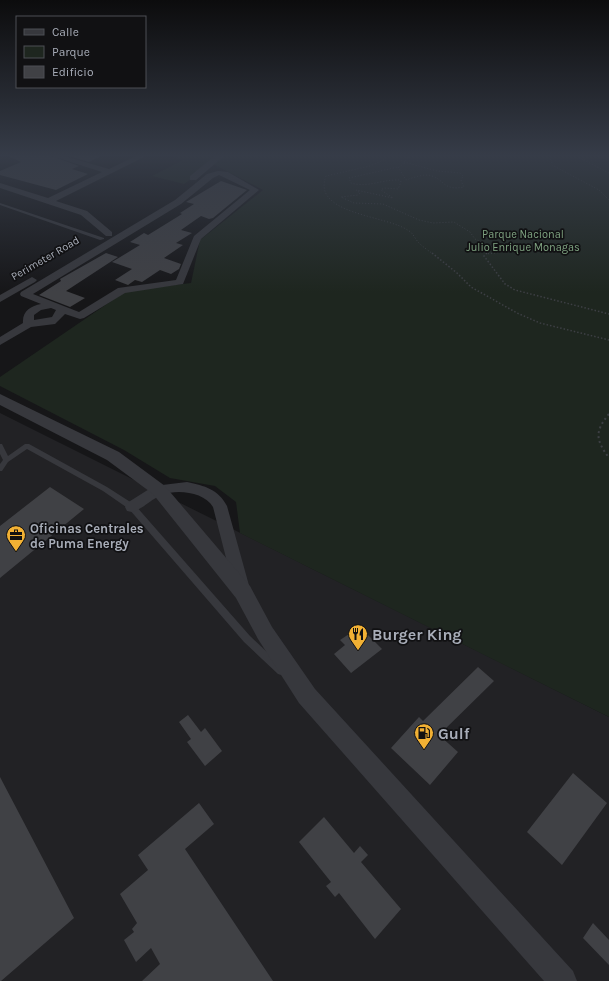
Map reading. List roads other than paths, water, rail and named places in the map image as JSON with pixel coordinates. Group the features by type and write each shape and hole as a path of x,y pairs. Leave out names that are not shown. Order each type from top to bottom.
{"street":[{"path":"51,202 84,213 106,237"},
{"name":"Perimeter Road","path":"0,299 165,202"},
{"path":"178,202 24,294 80,316 122,290 180,282 197,238 242,202"},
{"path":"29,324 27,317 29,313 35,309 51,305"},
{"path":"0,342 29,324 50,322 59,316 62,309"},
{"path":"0,399 114,456 159,490 243,592"},
{"path":"132,507 159,490 187,487 200,490 215,498 220,506 243,592 264,633 307,696 563,981"}],"lane":[{"path":"0,204 106,237"},
{"path":"0,446 6,460"},
{"path":"0,468 6,460 27,446 105,489 132,507 247,639 307,696"}],"place":[{"name":"Oficinas Centrales de Puma Energy","path":"16,552"},
{"name":"Burger King","path":"358,651"},
{"name":"Gulf","path":"424,750"}],"park label":[{"name":"Parque Nacional Julio Enrique Monagas","path":"523,240"}]}
